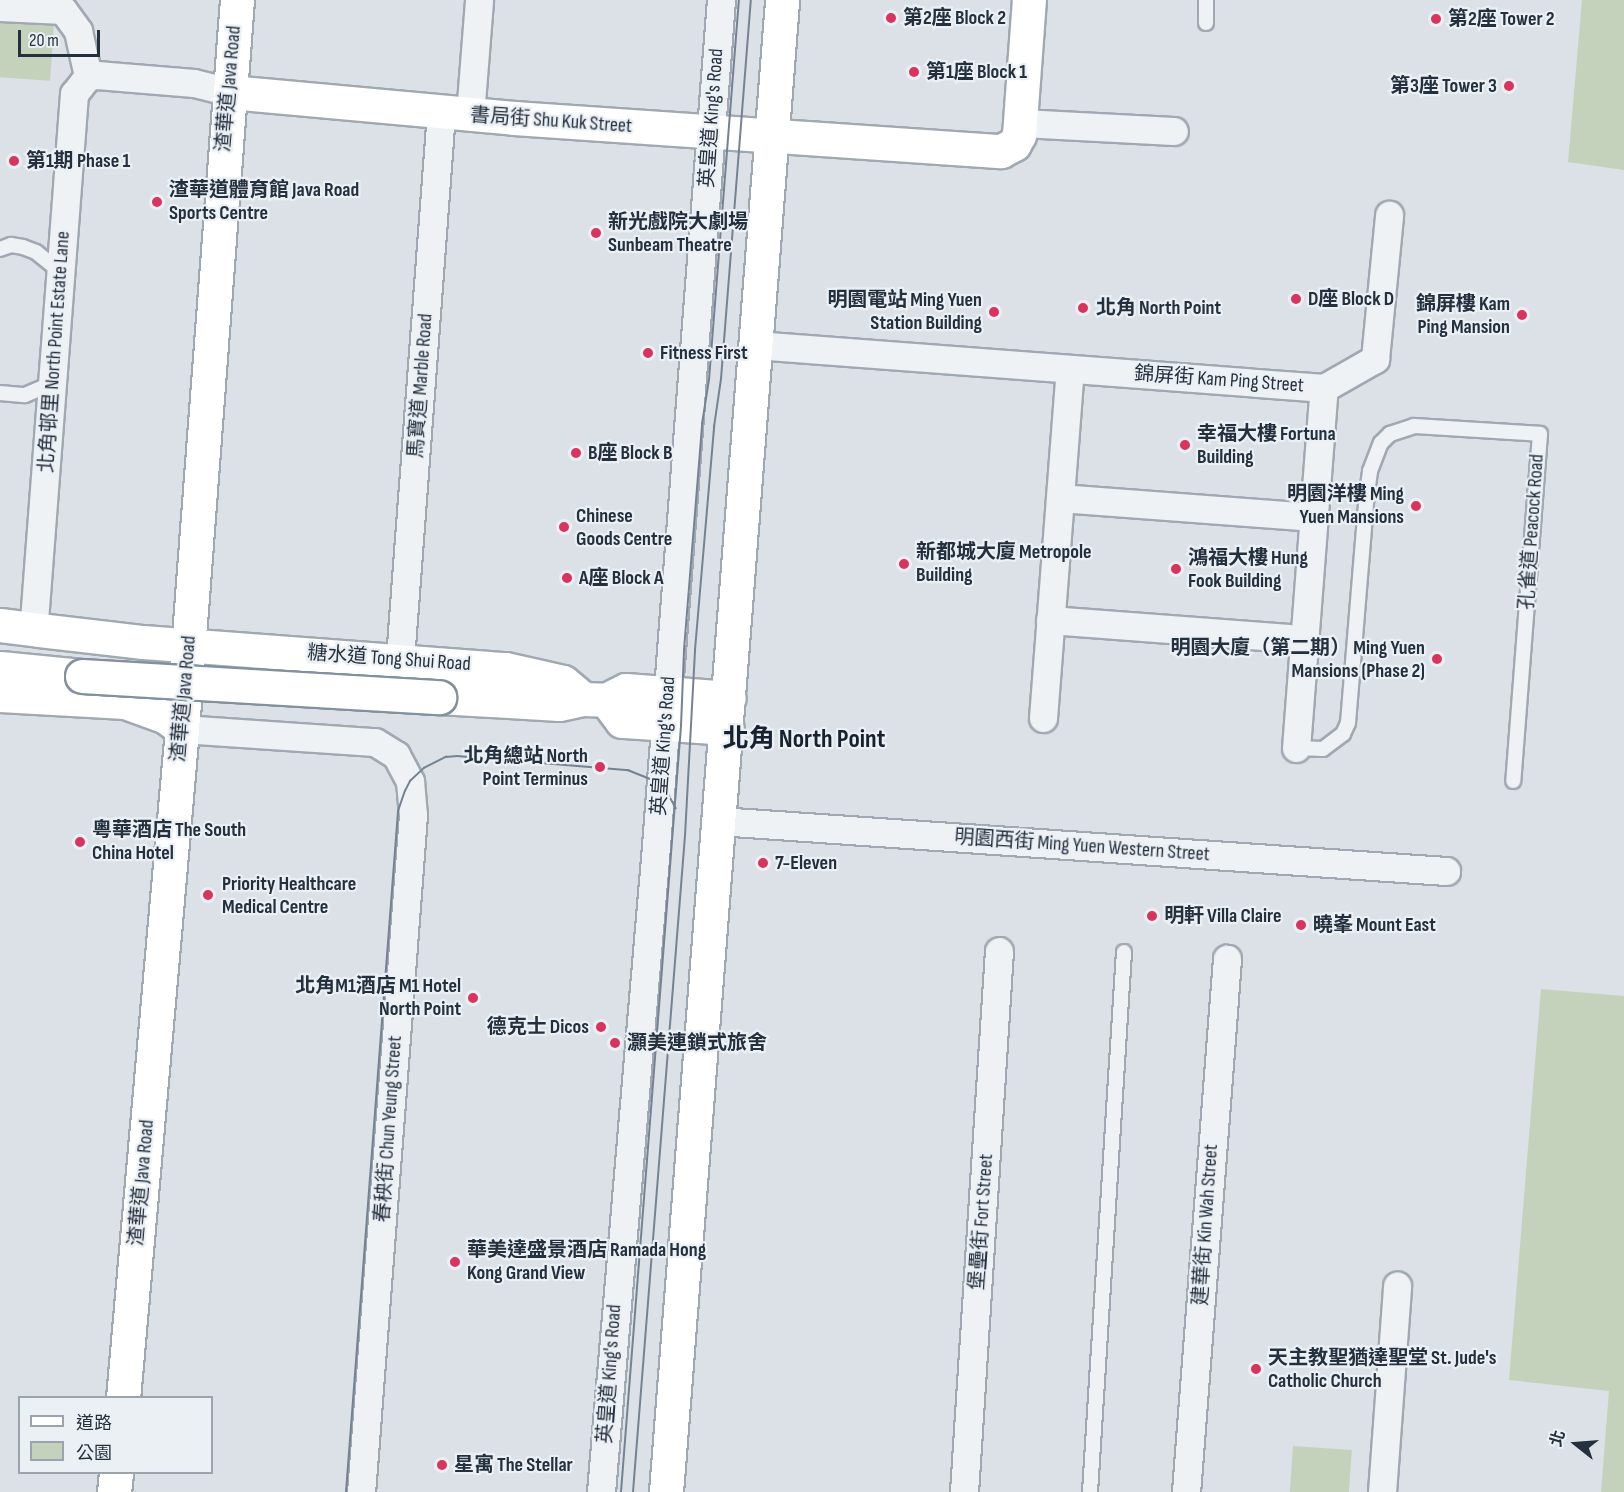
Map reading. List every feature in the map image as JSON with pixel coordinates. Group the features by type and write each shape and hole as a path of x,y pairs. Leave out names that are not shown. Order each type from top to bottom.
{"main road":[{"name":"渣華道 Java Road","path":"123,1396 189,645 237,0"},
{"path":"666,1492 782,0"},
{"path":"1017,134 1029,0"},
{"name":"書局街 Shu Kuk Street","path":"230,92 456,114 995,151 1005,150 1017,134"},
{"name":"糖水道 Tong Shui Road","path":"0,625 189,645 400,659 506,669 563,682 594,700 622,721 665,725 728,713"},
{"path":"0,668 63,675 559,704 594,700 626,690 668,692 728,713"},
{"path":"0,695 125,702 166,717 182,729"},
{"path":"114,1492 116,1474"}],"street":[{"name":"馬寶道 Marble Road","path":"400,659 456,114 479,0"},
{"name":"英皇道 King's Road","path":"601,1492 668,692 721,0"},
{"path":"0,7 64,5 78,32 88,76"},
{"name":"書局街 Shu Kuk Street","path":"88,76 194,83 230,92"},
{"name":"北角邨里 North Point Estate Lane","path":"39,630 34,621 74,94 88,76"},
{"path":"1017,134 1174,131"},
{"path":"1324,388 1375,359 1389,215"},
{"name":"錦屏街 Kam Ping Street","path":"755,345 1324,388 1296,748"},
{"path":"1043,718 1070,369"},
{"path":"1060,498 1314,517"},
{"path":"1050,620 1305,639"},
{"name":"春秧街 Chun Yeung Street","path":"182,729 375,742 396,755 410,781 413,813 361,1492"},
{"name":"明園西街 Ming Yuen Western Street","path":"718,821 1446,871"},
{"name":"堡壘街 Fort Street","path":"964,1492 999,951"},
{"name":"建華街 Kin Wah Street","path":"1186,1492 1227,959"},
{"path":"1372,1492 1391,1297 1382,1492"}],"lane":[{"path":"1206,0 1206,23"},
{"path":"0,249 11,245 23,247 36,252 61,272"},
{"path":"0,393 25,395 53,382"},
{"name":"孔雀道 Peacock Road","path":"1296,748 1323,749 1343,735 1348,723 1367,493 1370,471 1381,443 1390,434 1413,426 1540,434 1513,781"},
{"path":"1090,1492 1124,952"}],"green space":[{"path":"1582,0 1624,0 1624,170 1568,162"},
{"path":"0,22 54,26 50,81 0,77"},
{"path":"1541,989 1624,996 1624,1492 1601,1492 1609,1391 1509,1380"},
{"path":"1293,1446 1352,1450 1349,1492 1290,1492"}],"tram line":[{"path":"621,1492 681,726 684,650 702,424 709,380 739,0"},
{"path":"633,1492 685,836 695,650 714,427 721,379 751,0"},
{"path":"346,1492 398,811 405,791 410,781 424,768 446,757 457,756 628,770 655,781 669,795 676,808"}],"place":[{"name":"第2座 Block 2","path":"891,18"},
{"name":"第2座 Tower 2","path":"1436,19"},
{"name":"第1座 Block 1","path":"914,72"},
{"name":"第3座 Tower 3","path":"1509,86"},
{"name":"第1期 Phase 1","path":"14,161"},
{"name":"渣華道體育館 Java Road Sports Centre","path":"157,202"},
{"name":"新光戲院大劇場 Sunbeam Theatre","path":"596,233"},
{"name":"D座 Block D","path":"1296,299"},
{"name":"北角 North Point","path":"1083,308"},
{"name":"明園電站 Ming Yuen Station Building","path":"994,312"},
{"name":"錦屏樓 Kam Ping Mansion","path":"1522,315"},
{"name":"Fitness First","path":"648,353"},
{"name":"幸福大樓 Fortuna Building","path":"1185,445"},
{"name":"B座 Block B","path":"576,453"},
{"name":"明園洋樓 Ming Yuen Mansions","path":"1416,506"},
{"name":"Chinese Goods Centre","path":"564,527"},
{"name":"新都城大廈 Metropole Building","path":"904,564"},
{"name":"鴻福大樓 Hung Fook Building","path":"1176,569"},
{"name":"A座 Block A","path":"567,578"},
{"name":"明園大廈（第二期） Ming Yuen Mansions (Phase 2)","path":"1437,659"},
{"name":"北角總站 North Point Terminus","path":"600,767"},
{"name":"粵華酒店 The South China Hotel","path":"80,842"},
{"name":"7-Eleven","path":"763,863"},
{"name":"Priority Healthcare Medical Centre","path":"208,895"},
{"name":"明軒 Villa Claire","path":"1152,916"},
{"name":"曉峯 Mount East","path":"1301,925"},
{"name":"北角M1酒店 M1 Hotel North Point","path":"473,998"},
{"name":"德克士 Dicos","path":"601,1027"},
{"name":"灝美連鎖式旅舍","path":"615,1043"},
{"name":"華美達盛景酒店 Ramada Hong Kong Grand View","path":"455,1262"},
{"name":"天主教聖猶達聖堂 St. Jude's Catholic Church","path":"1256,1369"},
{"name":"星寓 The Stellar","path":"442,1465"}],"district":[{"name":"北角 North Point","path":"804,740"}]}
